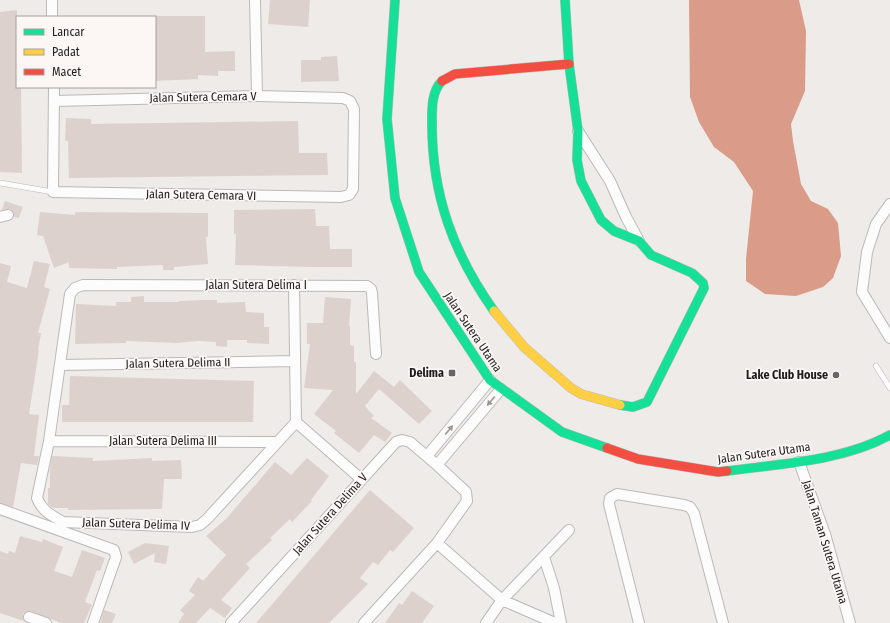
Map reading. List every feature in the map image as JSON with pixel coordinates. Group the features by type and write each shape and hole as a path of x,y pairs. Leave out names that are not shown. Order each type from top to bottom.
{"street":[{"path":"52,0 52,16"},
{"path":"256,0 257,96"},
{"name":"Jalan Sutera Utama","path":"395,0 387,119 395,198 419,272 490,380 562,432 638,459 718,472 799,462 870,446 890,435"},
{"path":"565,0 569,64 578,131 577,160 581,181 601,220 614,231 639,241"},
{"path":"569,64 455,74 442,78 434,89 430,144 435,185 451,239 484,298 527,353 578,393 631,408 641,406 647,402 704,288 703,283 692,273 651,255 639,241 626,217 610,181 578,131"},
{"path":"53,192 54,88"},
{"name":"Jalan Sutera Cemara V","path":"55,101 257,96 343,98 350,102 354,109 353,189 349,195"},
{"name":"Jalan Sutera Cemara VI","path":"53,192 341,197 349,195"},
{"path":"890,204 876,224 867,252 862,292 890,338"},
{"name":"Jalan Sutera Delima I","path":"61,365 70,294 75,288 83,285 367,286 371,289 376,354"},
{"path":"294,285 296,422 361,479"},
{"name":"Jalan Sutera Delima II","path":"61,365 295,361"},
{"path":"49,441 61,365"},
{"path":"427,456 490,380"},
{"path":"437,465 501,388"},
{"name":"Jalan Sutera Delima IV","path":"49,441 37,498 40,506 46,512 63,522 192,528 200,525 207,519 276,442 296,422"},
{"name":"Jalan Sutera Delima V","path":"231,623 396,442 402,440 410,442 437,465 468,496 467,501 437,543"},
{"name":"Jalan Sutera Delima III","path":"49,441 276,442"},
{"name":"Jalan Taman Sutera Utama","path":"799,462 825,534 850,623"},
{"path":"639,623 609,504 610,498 617,494 684,505 690,508 694,513 723,623"},
{"path":"0,509 114,550 116,557 93,623"},
{"path":"486,623 502,600 569,530"},
{"path":"364,623 437,543 502,600 555,623"},
{"path":"544,557 554,588 561,623"},
{"path":"29,617 46,623"}],"lane":[{"path":"0,183 53,192"},
{"path":"876,366 890,388"}],"shaded area":[{"path":"689,0 799,0 806,31 805,91 791,124 793,141 801,184 811,201 828,209 838,223 841,256 833,278 823,287 796,296 765,294 746,281 746,259 753,191 734,162 714,147 699,122 690,97"}],"building":[{"path":"270,0 310,0 308,27 268,24"},
{"path":"17,10 16,88 21,88 22,173 0,172 0,12"},
{"path":"156,16 205,16 205,52 235,51 235,71 218,71 218,76 198,75 198,79 156,81"},
{"path":"337,56 339,81 301,82 301,60 321,60 321,57"},
{"path":"66,118 91,119 91,124 298,121 299,153 327,153 328,175 69,178 68,141 65,141"},
{"path":"5,201 23,207 19,218 14,217 14,213 10,209 2,210"},
{"path":"315,209 316,226 329,226 330,249 352,249 352,267 235,265 236,234 234,234 234,210"},
{"path":"40,212 75,215 75,212 208,213 208,237 206,237 208,264 174,267 174,270 163,270 163,265 117,267 117,269 69,268 69,262 54,268 43,236 37,235"},
{"path":"34,261 50,264 44,287 50,289 38,333 41,333 29,414 39,415 34,456 39,456 37,465 21,463 13,507 0,503 0,263 11,266 7,282 27,288"},
{"path":"144,296 144,302 217,300 217,303 245,302 246,312 264,313 264,327 269,327 269,344 247,343 247,340 227,340 227,347 216,346 216,342 198,341 176,343 126,341 126,343 75,344 76,304 116,306 116,302 131,302 131,297"},
{"path":"325,297 351,299 349,326 350,345 354,346 354,362 356,362 356,394 374,371 394,387 400,380 432,411 419,424 379,389 365,406 374,416 371,418 392,433 385,442 374,435 359,453 334,433 336,431 314,414 333,390 304,388 310,344 307,344 307,323 323,323"},
{"path":"70,376 254,381 253,422 62,422 62,405 69,405"},
{"path":"52,456 93,458 93,461 152,458 152,461 181,460 182,479 164,479 162,509 68,510 68,508 53,508 48,504 48,488 50,488"},
{"path":"307,458 329,476 311,500 312,501 292,522 290,519 270,538 272,540 246,564 250,568 221,600 232,608 225,618 210,608 196,623 178,623 184,614 180,610 195,595 189,591 198,577 203,581 226,555 206,536 226,519 275,462 291,475"},
{"path":"370,490 414,528 393,552 390,550 378,565 373,562 360,578 368,584 329,623 256,623"},
{"path":"20,536 42,542 43,539 63,547 54,571 72,577 82,550 105,558 100,571 97,570 85,602 92,605 84,623 61,623 31,611 23,614 24,621 0,613 0,551 8,554 9,551 15,553"},
{"path":"145,543 169,546 166,564 154,562 155,553 134,564 128,552"},
{"path":"412,591 434,606 422,623 385,623 399,603 402,605"},
{"path":"104,610 116,614 112,623 100,623"}],"traffic: fast":[{"path":"395,0 387,119 395,198 419,272 490,380 562,432 607,448"},
{"path":"565,0 569,64 578,131 577,160 581,181 601,220 614,231 639,241 651,255 692,273 703,283 704,288 647,402 633,407 620,405"},
{"path":"442,81 438,85 434,96 432,113 433,150 441,199 456,245 467,267 494,311"},
{"path":"727,471 832,456 872,444 890,435"}],"traffic: slow":[{"path":"494,311 524,347 571,388 581,394 620,405"}],"traffic: jam":[{"path":"442,81 455,74 569,64"},
{"path":"607,448 638,459 718,472 727,471"}],"place":[{"name":"Delima","path":"452,373"},
{"name":"Lake Club House","path":"836,375"}]}
